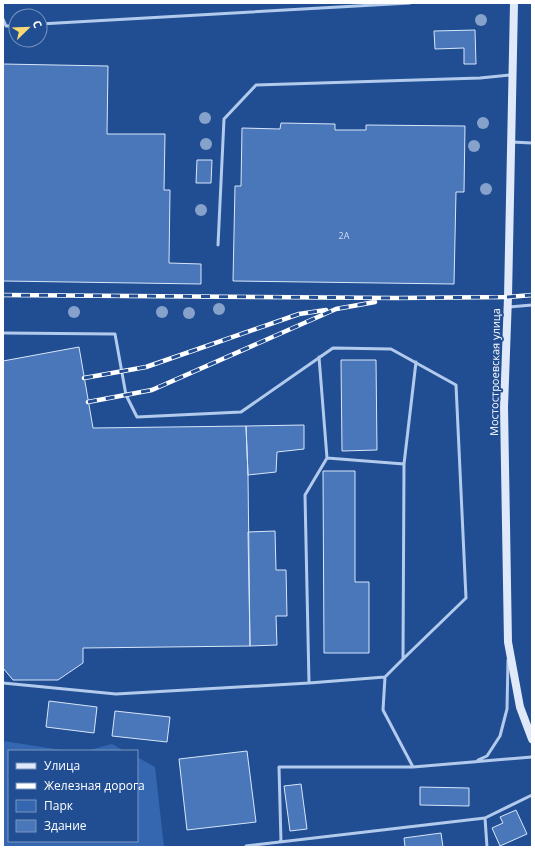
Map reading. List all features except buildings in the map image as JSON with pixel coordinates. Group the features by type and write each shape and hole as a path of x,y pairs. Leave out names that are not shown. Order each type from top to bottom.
{"main road":[{"name":"Мостостроевская улица","path":"514,3 504,407 508,642 520,707 532,739"}],"lane":[{"path":"48,24 410,3"},
{"path":"218,246 224,119 256,85 480,78 512,74"},
{"path":"510,142 532,143"},
{"path":"507,307 532,305"},
{"path":"3,333 115,334 126,395 137,417 241,412 333,348 391,349 456,385 466,598 385,678 384,710 413,767"},
{"path":"309,683 305,495 327,458 319,358"},
{"path":"403,659 404,464 416,362"},
{"path":"327,458 404,464"},
{"path":"475,762 487,756 500,736 507,709 508,642"},
{"path":"3,683 116,694 385,678"},
{"path":"281,842 279,767 413,767 532,757"},
{"path":"246,846 485,818 532,795"},
{"path":"485,818 487,847"},
{"path":"288,842 289,847"}],"green space":[{"path":"3,741 62,750 8,750 8,842 138,842 138,758 155,767 164,847 3,847"},
{"path":"112,744 122,750 90,750"}],"railway":[{"path":"3,295 396,298 508,297 532,295"},
{"path":"88,402 152,390 336,309 375,302"},
{"path":"84,378 146,367 299,314 326,310"}]}
